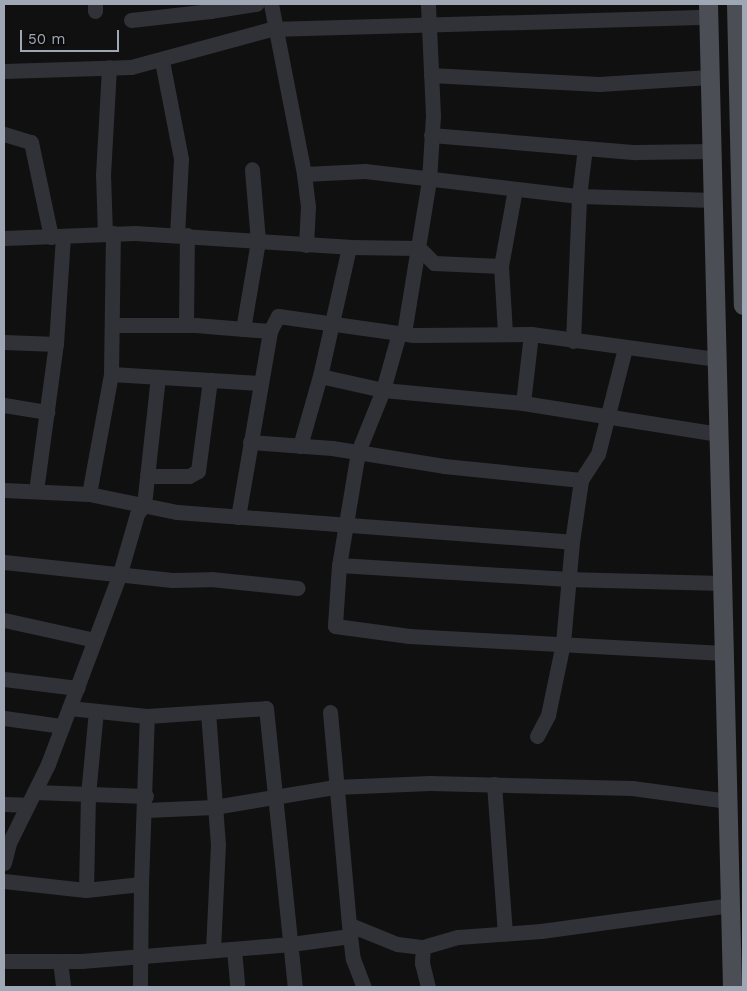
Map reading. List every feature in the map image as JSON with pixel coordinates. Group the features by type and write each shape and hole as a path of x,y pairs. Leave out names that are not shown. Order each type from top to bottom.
{"main road":[{"path":"736,4 743,305"},
{"path":"708,10 732,987"}],"street":[{"path":"131,20 211,8 256,4"},
{"path":"271,4 304,174 308,207 306,245"},
{"path":"428,4 431,135 429,181 419,248 402,333 383,390 358,452 339,565 335,626 409,636 724,653"},
{"path":"4,71 109,67 162,61 277,28 708,10"},
{"path":"162,61 181,159 186,325"},
{"path":"89,494 111,374 113,325 109,233 103,175 109,67"},
{"path":"431,75 599,84 710,77"},
{"path":"4,134 31,142 57,236 56,344 36,491"},
{"path":"431,135 635,152 712,151"},
{"path":"574,341 579,196 585,148"},
{"path":"243,329 258,241 252,169"},
{"path":"304,174 365,171 429,181 579,196 713,200"},
{"path":"505,333 501,266 515,189"},
{"path":"4,238 109,233 182,235 349,248 419,248 434,263 501,266"},
{"path":"300,446 320,376 349,248"},
{"path":"238,517 270,331 274,319 284,315 332,324 402,333 532,334 717,359"},
{"path":"113,325 186,325 270,331"},
{"path":"523,403 532,334"},
{"path":"4,342 56,344"},
{"path":"537,736 548,715 563,643 572,542 581,480 598,454 605,417 625,348"},
{"path":"111,374 260,383"},
{"path":"320,376 383,390 523,403 719,434"},
{"path":"4,863 77,688 120,573 138,514 144,505 158,377"},
{"path":"147,476 189,476 198,471 210,380"},
{"path":"4,405 47,412"},
{"path":"250,442 358,452 444,466 581,480"},
{"path":"4,490 89,494 176,512 572,542"},
{"path":"4,562 298,588"},
{"path":"339,565 568,580 722,583"},
{"path":"4,620 95,640"},
{"path":"4,678 77,688"},
{"path":"69,708 147,716 266,708 295,987"},
{"path":"86,890 88,795 96,711"},
{"path":"208,712 218,844 213,950"},
{"path":"330,712 335,787 353,959 364,987"},
{"path":"140,987 139,956 146,803 147,716"},
{"path":"4,718 62,726"},
{"path":"4,804 31,799 88,795 146,803 214,808 335,787 494,784 632,788 728,801"},
{"path":"494,784 505,934"},
{"path":"4,881 86,890 141,884"},
{"path":"4,960 60,961 234,949 291,944 350,930 397,944 423,947 458,936 505,934 730,905"},
{"path":"423,947 422,963 428,987"},
{"path":"234,949 237,987"},
{"path":"60,961 63,987"}]}
